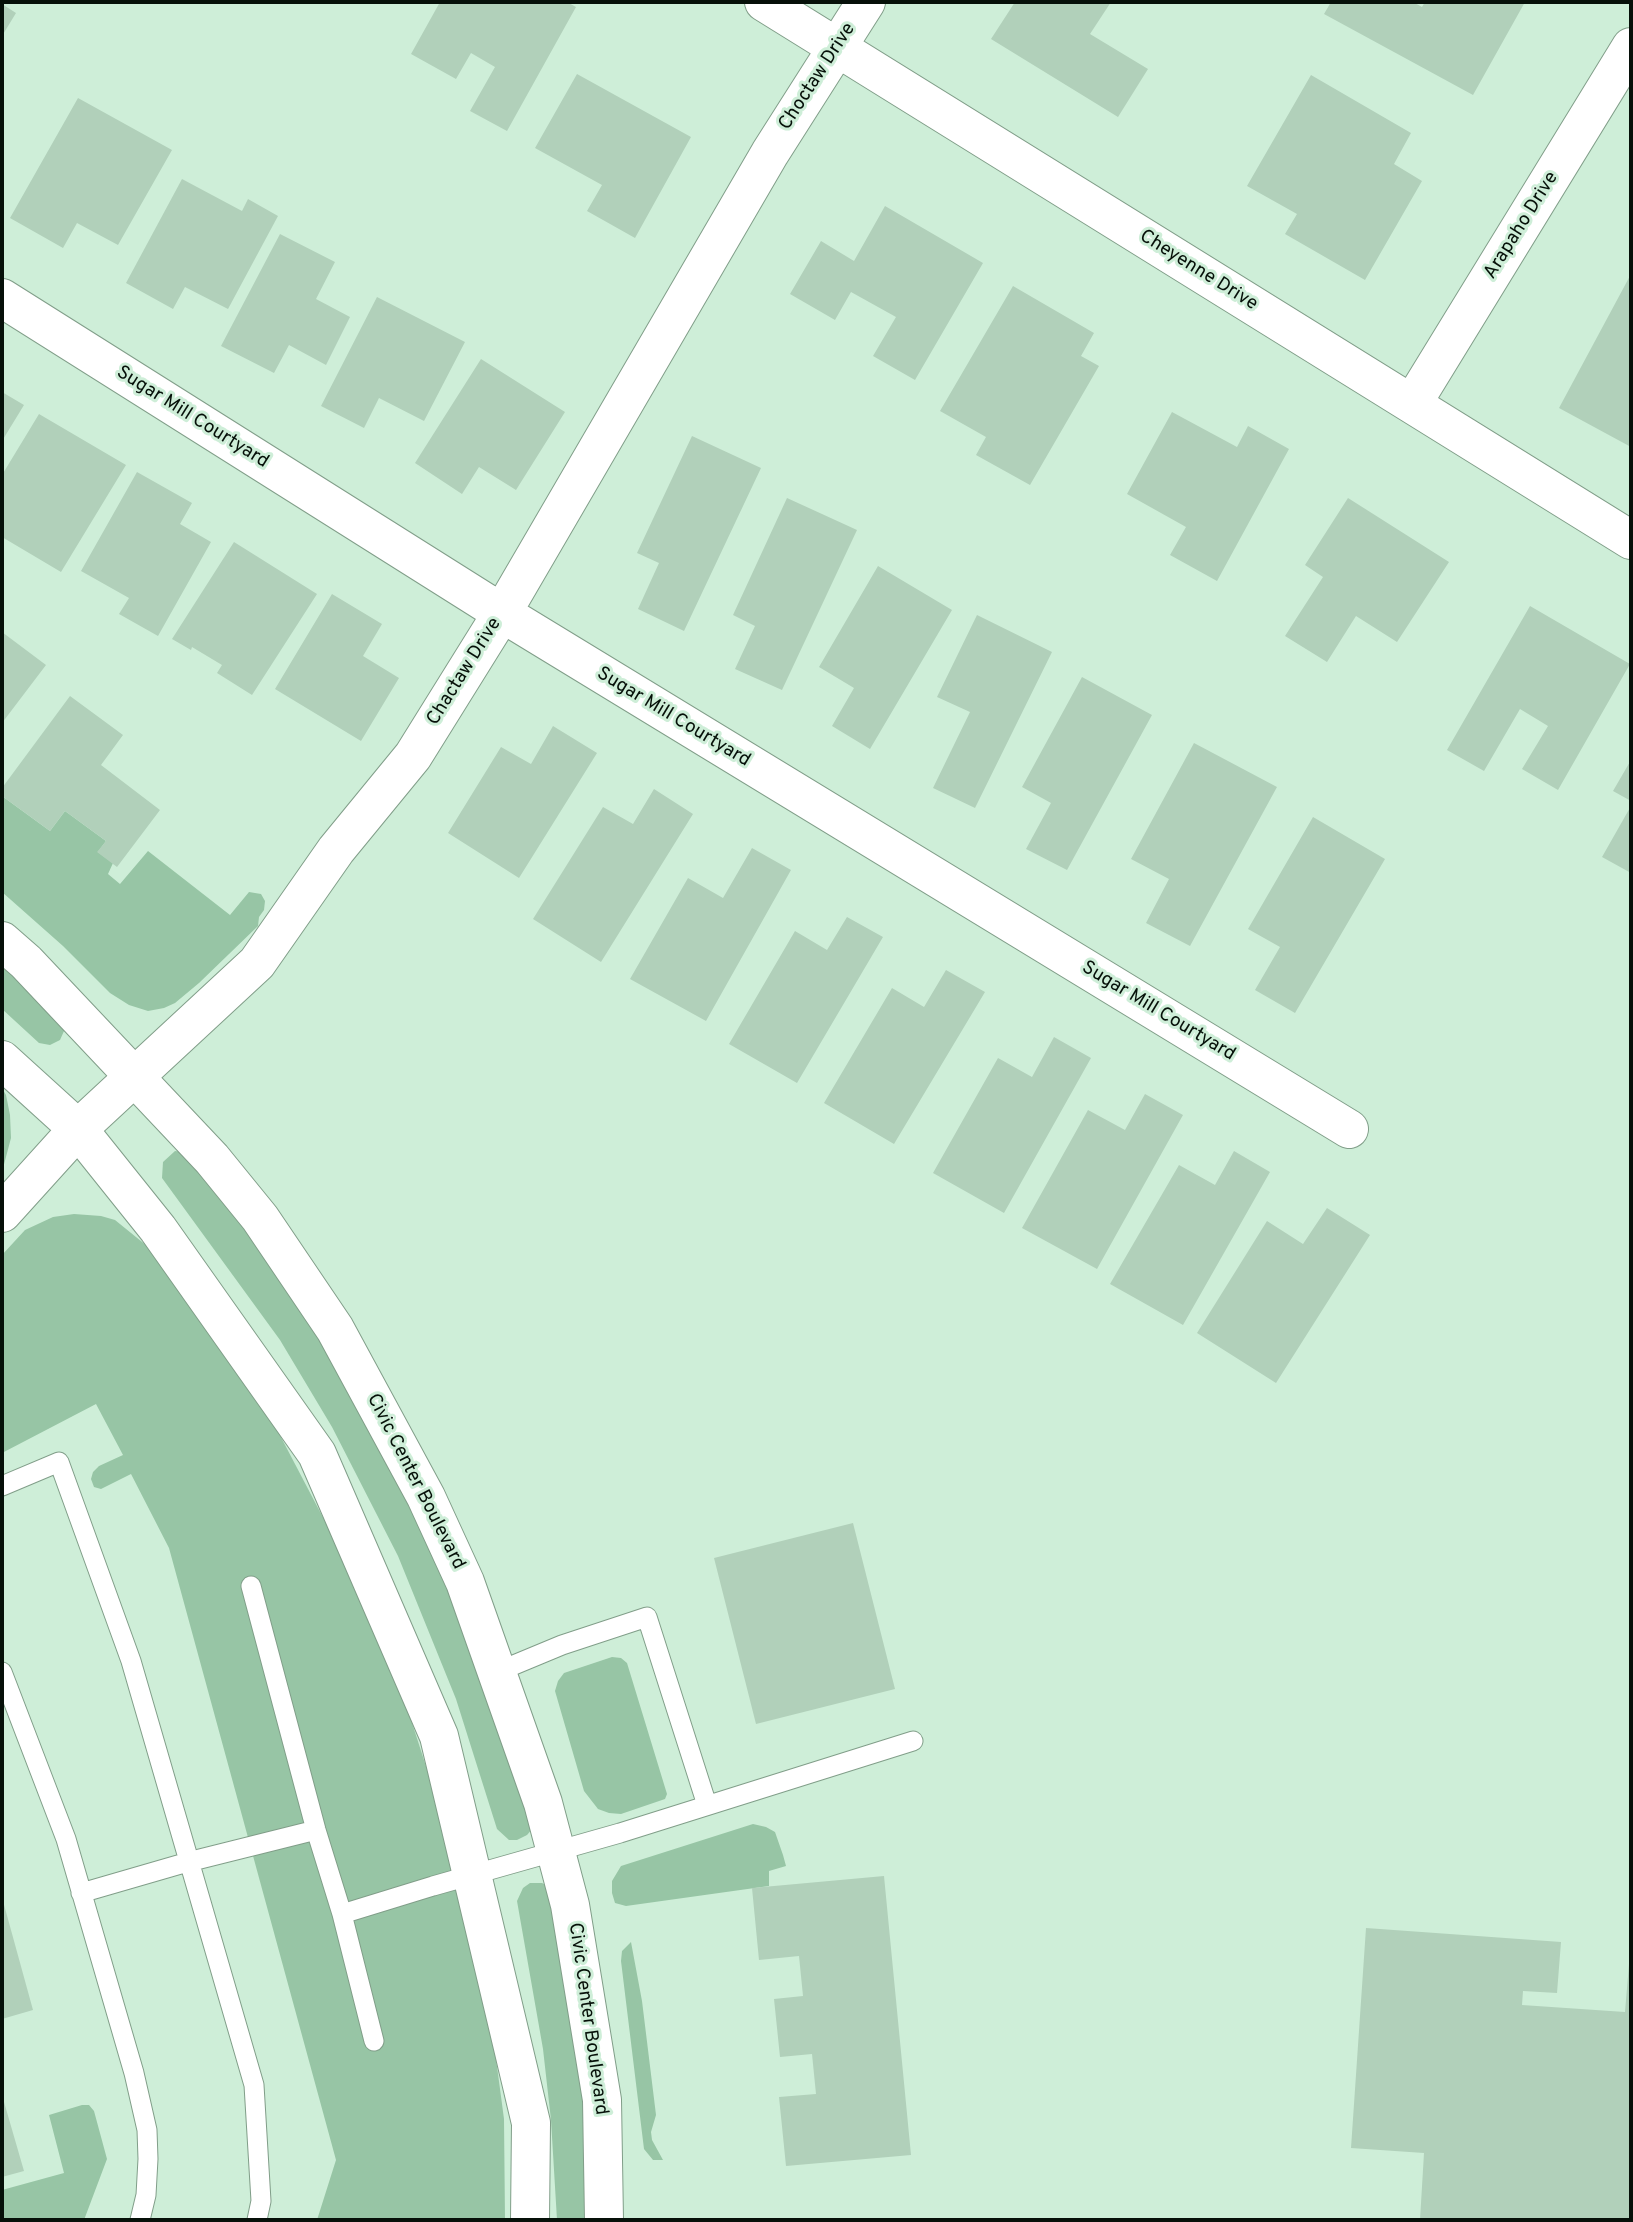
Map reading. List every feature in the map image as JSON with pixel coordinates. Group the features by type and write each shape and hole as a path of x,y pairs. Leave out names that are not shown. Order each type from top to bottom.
{"street":[{"name":"Cheyenne Drive","path":"764,2 1631,540"},
{"name":"Choctaw Drive","path":"770,153 866,2"},
{"name":"Arapaho Drive","path":"1412,404 1631,47"},
{"name":"Chactaw Drive","path":"2,1213 78,1129 257,963 336,850 413,756 502,613 770,153"},
{"name":"Sugar Mill Courtyard","path":"2,299 502,613 1349,1129"},
{"name":"Civic Center Boulevard","path":"2,941 26,962 135,1076 212,1159 260,1218 335,1329 426,1497 465,1582 497,1672 543,1803 570,1905 602,2100 604,2220"},
{"path":"2,1060 78,1129 158,1229 317,1454 439,1736 531,2123 530,2220"}],"lane":[{"path":"2,1486 59,1462 131,1661 254,2085 261,2201 257,2220"},
{"path":"251,1586 316,1830 342,1914 374,2041"},
{"path":"497,1672 562,1645 647,1617 707,1805"},
{"path":"2,1672 66,1839 134,2073 147,2130 146,2195 139,2220"},
{"path":"342,1914 556,1852 913,1741"},
{"path":"81,1893 188,1862 316,1830"}],"green space":[{"path":"2,796 50,831 65,811 106,841 98,852 113,863 108,874 120,884 148,851 230,915 249,892 261,894 265,901 258,926 175,1003 148,1011 129,1005 110,993 63,946 2,892"},
{"path":"2,958 63,1021 64,1031 60,1040 50,1045 39,1043 2,1009"},
{"path":"2,1088 10,1115 11,1138 2,1172"},
{"path":"175,1151 183,1152 289,1282 416,1501 534,1827 527,1835 517,1840 509,1840 497,1829 456,1699 398,1556 332,1427 280,1340 162,1178 163,1162"},
{"path":"74,1214 115,1220 152,1250 273,1422 351,1571 405,1701 450,1841 496,2059 504,2119 505,2220 317,2220 336,2160 169,1548 131,1474 101,1489 94,1487 91,1479 93,1472 99,1466 123,1455 96,1404 2,1453 2,1255 25,1230 53,1217"},
{"path":"612,1657 621,1658 627,1663 667,1794 665,1799 621,1814 598,1809 584,1791 555,1691 564,1673"},
{"path":"753,1824 775,1832 786,1866 769,1871 769,1886 626,1906 615,1903 612,1881 621,1866"},
{"path":"530,1883 542,1883 550,1887 573,1986 596,2220 557,2220 551,2120 543,2049 517,1901 523,1888"},
{"path":"631,1942 642,2001 656,2115 651,2132 652,2140 663,2160 653,2160 644,2149 621,1961 622,1951"},
{"path":"89,2105 94,2111 107,2159 84,2220 2,2220 2,2190 64,2173 49,2115"}],"building":[{"path":"440,2 567,2 576,7 507,131 470,111 495,67 471,53 456,79 411,54"},
{"path":"1015,2 1111,2 1090,34 1148,69 1118,117 991,39"},
{"path":"1331,2 1413,2 1422,7 1425,2 1525,2 1473,95 1324,14"},
{"path":"2,4 16,13 2,36"},
{"path":"577,74 691,137 635,238 587,211 602,185 535,148"},
{"path":"1311,75 1411,133 1394,164 1422,181 1365,280 1285,234 1297,214 1247,186"},
{"path":"78,98 172,150 118,245 77,223 63,248 10,218"},
{"path":"182,179 242,211 248,199 278,216 228,309 185,287 173,309 126,283"},
{"path":"885,206 983,263 915,380 873,356 896,317 851,292 835,320 790,294 821,241 854,261"},
{"path":"280,234 335,262 316,299 350,317 326,365 289,345 274,373 221,346"},
{"path":"1631,274 1631,447 1559,408"},
{"path":"1013,286 1094,333 1081,356 1099,366 1030,485 976,455 986,437 940,411"},
{"path":"377,297 465,342 424,421 379,398 364,428 321,406"},
{"path":"481,359 565,412 516,490 479,467 462,494 415,463"},
{"path":"2,392 24,405 2,441"},
{"path":"1172,412 1237,447 1248,426 1289,449 1217,581 1170,555 1186,527 1127,494"},
{"path":"39,414 126,465 61,572 2,537 2,475"},
{"path":"692,436 761,468 684,631 638,609 659,563 637,553"},
{"path":"137,472 192,503 180,524 211,542 158,636 119,614 129,598 81,571"},
{"path":"787,498 857,530 782,690 735,669 755,626 733,615"},
{"path":"1348,498 1449,562 1397,642 1356,616 1327,662 1285,636 1323,577 1305,565"},
{"path":"234,542 317,594 252,695 217,673 222,665 192,647 191,650 172,639"},
{"path":"878,566 952,610 870,749 832,726 854,688 819,667"},
{"path":"332,594 382,624 363,656 399,678 361,741 275,689"},
{"path":"1530,606 1630,664 1558,790 1522,769 1548,726 1520,709 1484,771 1447,750"},
{"path":"977,615 1052,652 975,808 933,788 970,712 937,697"},
{"path":"2,632 46,665 2,723"},
{"path":"1082,677 1152,715 1067,870 1026,849 1051,803 1022,787"},
{"path":"70,696 123,735 101,765 160,810 117,867 97,852 106,841 65,811 50,831 2,796 2,788"},
{"path":"553,726 597,753 519,878 448,833 501,747 531,764"},
{"path":"1194,743 1277,787 1190,946 1146,923 1169,879 1131,859"},
{"path":"1631,760 1631,801 1613,791"},
{"path":"654,789 693,814 601,962 533,919 603,807 633,824"},
{"path":"1631,806 1631,873 1602,857"},
{"path":"1313,817 1385,859 1295,1013 1255,990 1280,947 1248,929"},
{"path":"752,848 791,870 706,1021 630,979 688,878 723,898"},
{"path":"847,917 883,937 797,1083 729,1044 795,931 827,950"},
{"path":"946,970 985,992 894,1144 824,1103 892,988 924,1007"},
{"path":"1054,1037 1091,1058 1004,1213 933,1173 998,1058 1032,1077"},
{"path":"1145,1094 1183,1115 1097,1269 1022,1228 1088,1110 1125,1130"},
{"path":"1234,1151 1270,1172 1183,1325 1110,1284 1179,1165 1215,1185"},
{"path":"1327,1208 1370,1235 1276,1383 1197,1333 1267,1221 1303,1244"},
{"path":"853,1523 895,1689 756,1724 714,1558"},
{"path":"884,1876 911,2155 786,2166 779,2097 816,2094 812,2054 780,2057 774,1999 803,1996 799,1956 759,1960 752,1888"},
{"path":"2,1902 33,2010 2,2019"},
{"path":"1366,1928 1561,1942 1557,1993 1523,1991 1522,2005 1625,2012 1631,1964 1631,2220 1420,2220 1424,2153 1351,2148"},
{"path":"2,2095 24,2171 2,2177"}]}
